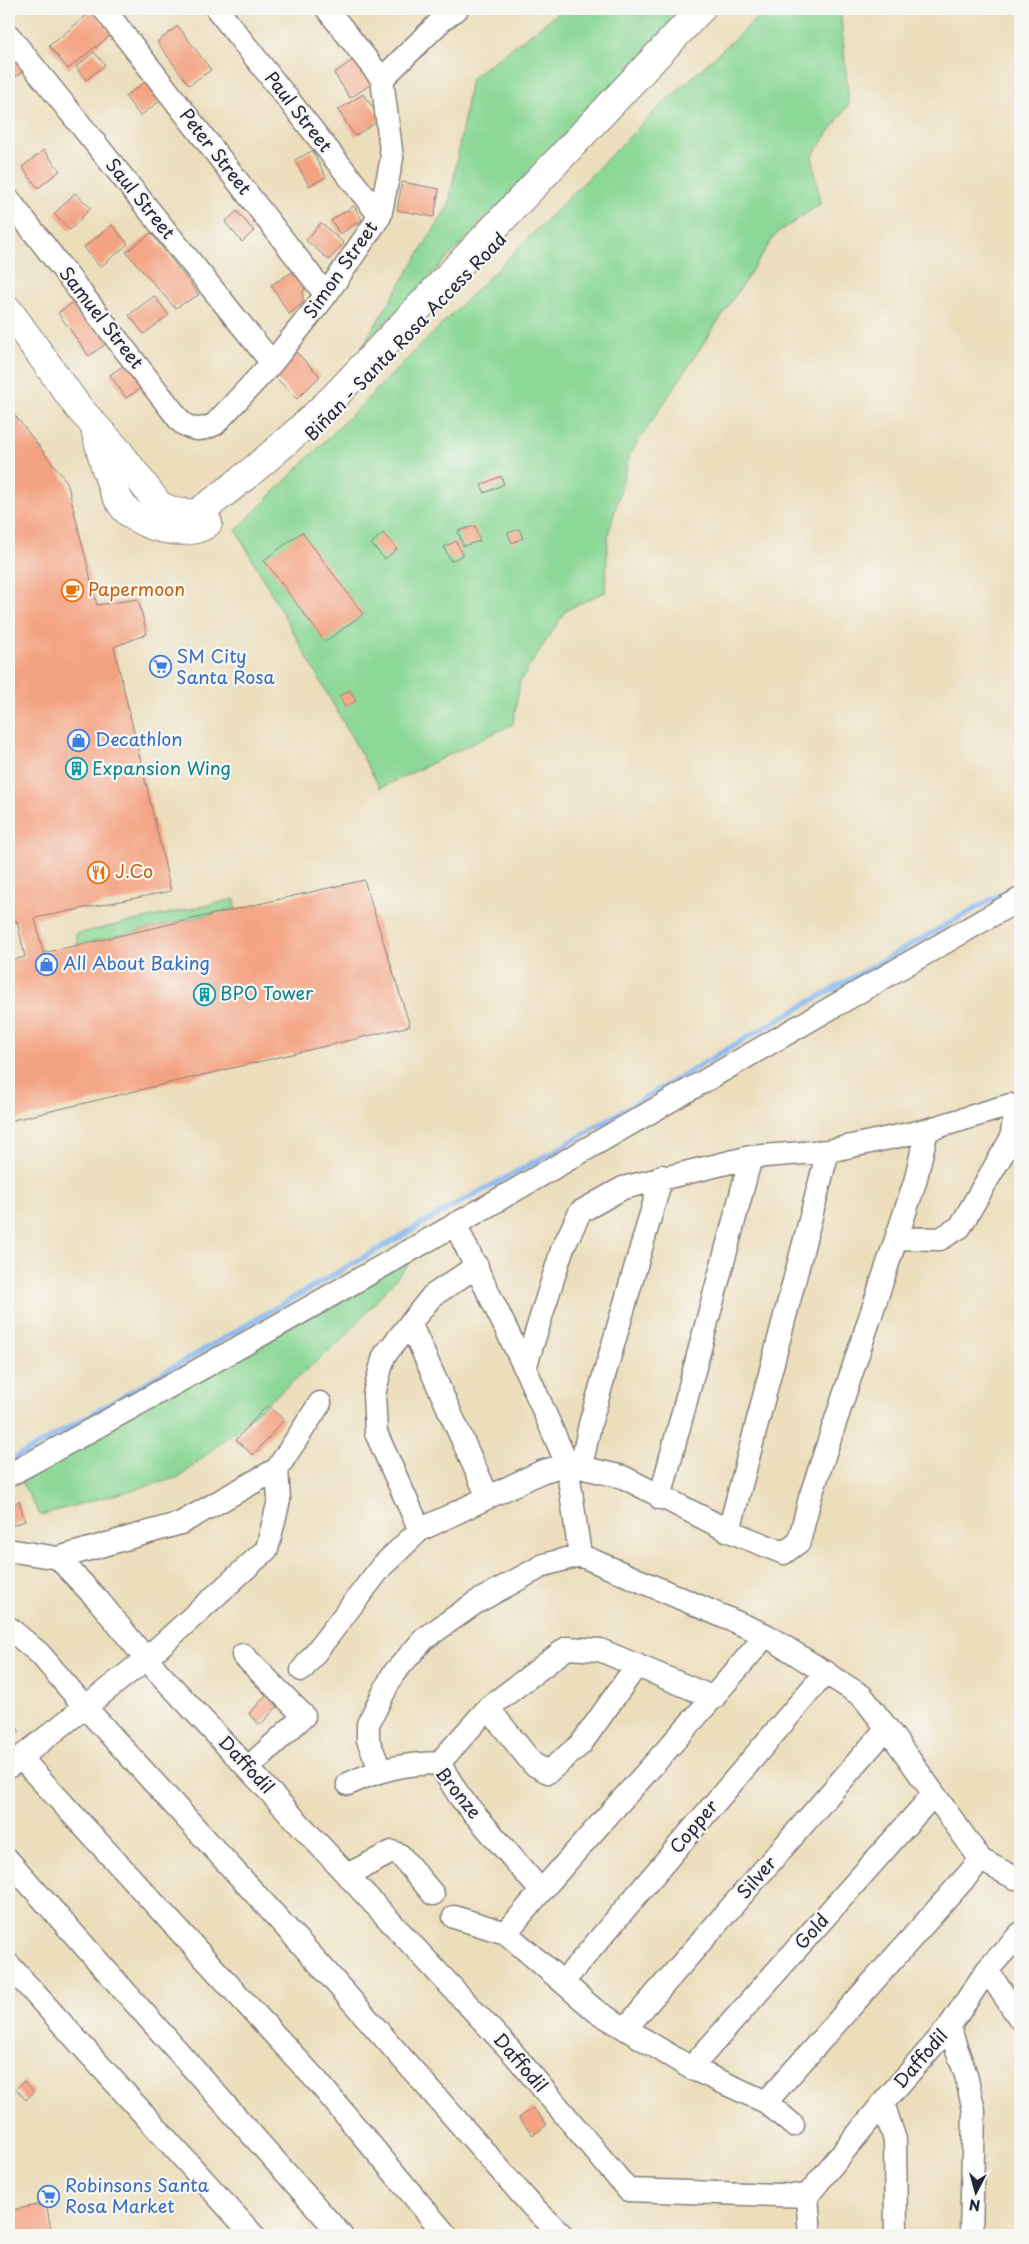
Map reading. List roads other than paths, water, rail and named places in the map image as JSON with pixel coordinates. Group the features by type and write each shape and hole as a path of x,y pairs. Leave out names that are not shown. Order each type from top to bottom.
{"main road":[{"name":"Biñan - Santa Rosa Access Road","path":"9,312 94,425 105,466 122,506 142,522 172,531 201,528 306,441 346,403 454,279 701,9"},
{"name":"Biñan - Santa Rosa Access Road","path":"454,279 718,9"}],"street":[{"name":"Peter Street","path":"104,9 326,295"},
{"name":"Paul Street","path":"217,9 380,216"},
{"path":"327,9 382,79 444,12"},
{"name":"Saul Street","path":"9,36 272,363"},
{"name":"Simon Street","path":"198,430 215,424 272,363 326,295 380,216 392,158 382,79"},
{"name":"Samuel Street","path":"9,200 181,422 198,430"},
{"path":"9,1475 167,1388 455,1224 1020,898"},
{"path":"525,1368 562,1250 580,1212 623,1188 662,1176 751,1157 828,1151 927,1130 1010,1105 1014,1120 1011,1138 960,1227 940,1239 897,1238"},
{"path":"302,1670 382,1566 420,1530 541,1472 574,1466 623,1477 660,1498 729,1531 784,1553 799,1542 810,1498 915,1182 927,1130"},
{"path":"729,1531 828,1151"},
{"path":"660,1498 751,1157"},
{"path":"574,1466 590,1424 662,1176"},
{"path":"455,1224 574,1466 580,1555"},
{"path":"420,1530 376,1433 374,1394 384,1356 410,1323 432,1296 476,1266"},
{"path":"410,1323 488,1497"},
{"path":"14,1551 58,1558 181,1523 277,1469 320,1403"},
{"path":"277,1469 279,1500 267,1549 146,1659 15,1762 318,2082 446,2235"},
{"path":"380,1770 368,1740 368,1724 393,1674 424,1640 475,1604 544,1565 580,1555 766,1635 862,1696 981,1860 1015,1878"},
{"name":"Daffodil","path":"58,1558 99,1601 146,1659 249,1767 513,2053 628,2190 807,2196 883,2103 949,2027 987,1970 1020,1934"},
{"path":"9,1628 40,1654 85,1707 323,1968 531,2205 562,2235"},
{"path":"506,1933 540,1891 714,1698 766,1635"},
{"path":"439,1763 488,1708 567,1648 600,1650 714,1698"},
{"path":"243,1655 304,1716 249,1767"},
{"path":"488,1708 533,1764 548,1772 581,1744 637,1665"},
{"name":"Copper","path":"562,1982 826,1672"},
{"name":"Silver","path":"626,2028 887,1728"},
{"name":"Bronze","path":"348,1784 380,1770 412,1764 439,1763 460,1797 540,1891"},
{"name":"Gold","path":"691,2068 933,1795"},
{"path":"347,1875 392,1852 400,1854 433,1894"},
{"path":"766,2102 981,1860"},
{"path":"9,1861 341,2235"},
{"path":"454,1917 506,1933 596,2011 691,2068 766,2102 793,2125"},
{"path":"9,1965 253,2235"},
{"path":"987,1970 1020,2019"},
{"path":"949,2027 966,2075 974,2111 971,2235"},
{"path":"883,2103 895,2140 896,2235"},
{"path":"807,2196 810,2235"}],"waterway":[{"path":"9,1462 446,1210 555,1151 748,1037 1020,883"}],"place":[{"name":"Papermoon","path":"72,590"},
{"name":"SM City Santa Rosa","path":"160,667"},
{"name":"Decathlon","path":"79,740"},
{"name":"Expansion Wing","path":"76,769"},
{"name":"J.Co","path":"99,872"},
{"name":"All About Baking","path":"47,964"},
{"name":"BPO Tower","path":"204,994"},
{"name":"Robinsons Santa Rosa Market","path":"49,2196"}]}
